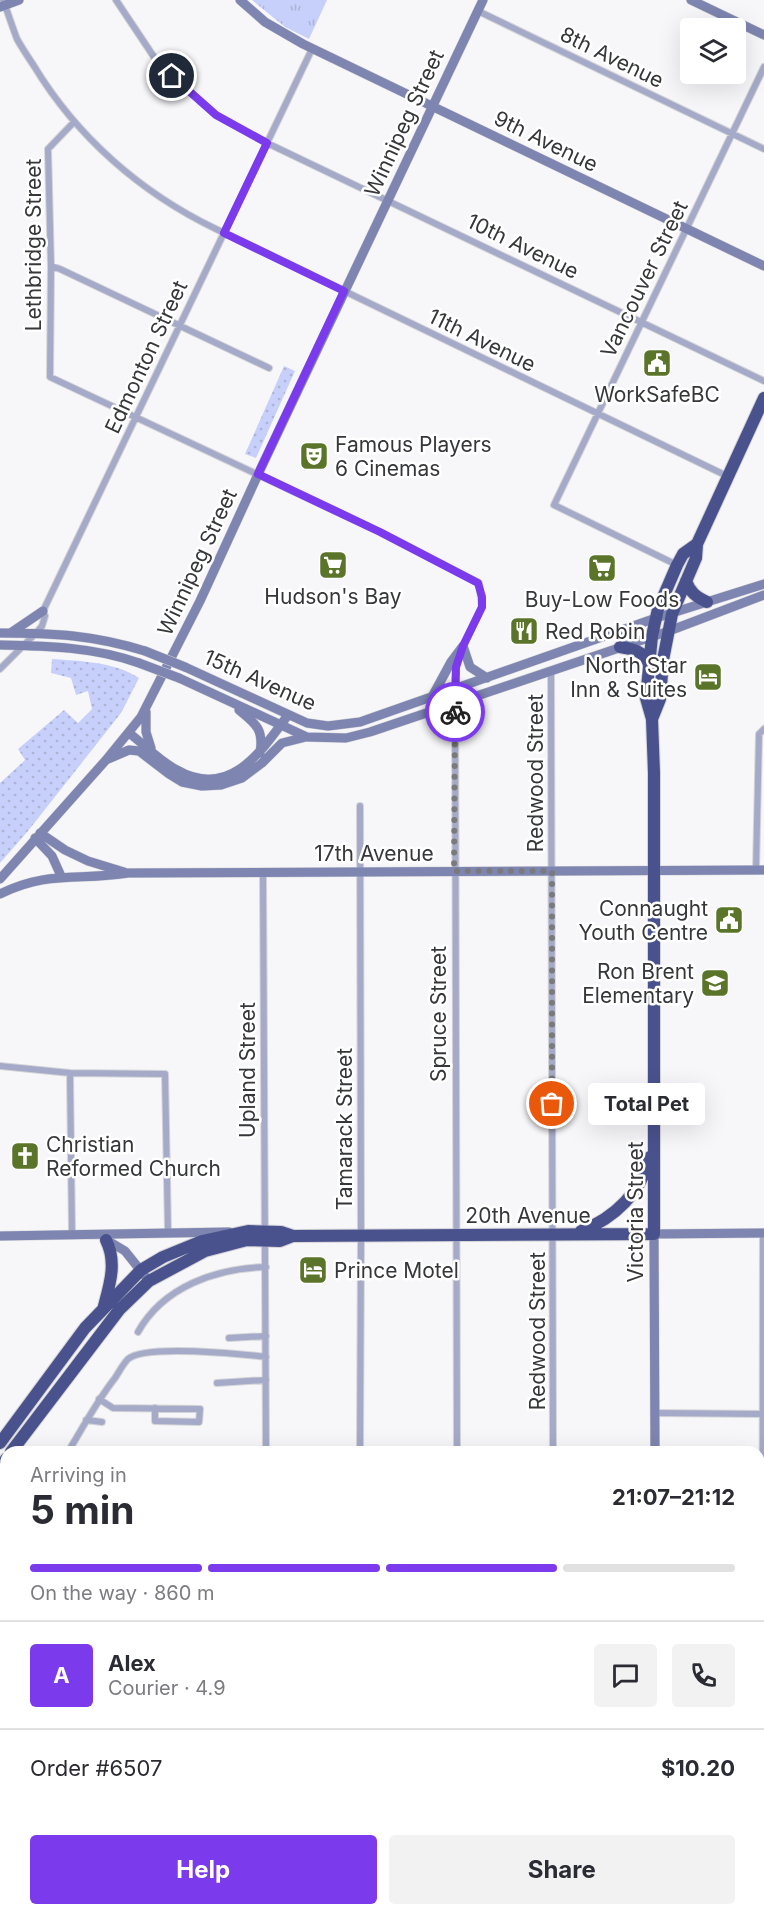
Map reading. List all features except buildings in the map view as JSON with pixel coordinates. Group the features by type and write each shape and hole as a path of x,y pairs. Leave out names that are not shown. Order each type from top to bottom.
{"highway":[{"name":"Victoria Street","path":"652,719 660,699 663,660 672,614 696,558 697,544 764,398"},
{"name":"Victoria Street","path":"654,1234 652,719 646,698 656,618 683,554 697,544"},
{"path":"686,581 689,590 696,597 707,602"},
{"path":"620,647 640,652 649,664"},
{"path":"572,1234 596,1226 614,1214 630,1198 647,1170 654,1144"},
{"path":"0,1443 85,1328 141,1270 163,1257 202,1241 248,1231"},
{"name":"20th Avenue","path":"248,1231 266,1236 281,1232 293,1236 654,1234"},
{"path":"16,1446 119,1310 149,1281 205,1251 266,1236"},
{"path":"104,1307 112,1277 111,1249 106,1240"}],"street":[{"path":"3,4 19,0"},
{"name":"10th Avenue","path":"116,0 158,63 216,115 267,143 764,381"},
{"name":"9th Avenue","path":"240,0 266,22 312,49 433,105 764,266"},
{"name":"Winnipeg Street","path":"0,879 129,733 146,707 200,601 483,0"},
{"path":"691,0 764,35"},
{"name":"11th Avenue","path":"3,4 18,39 51,94 74,122 130,176 185,213 727,476"},
{"name":"8th Avenue","path":"478,11 764,149"},
{"name":"Edmonton Street","path":"37,632 45,616 43,611 312,49"},
{"name":"Vancouver Street","path":"677,566 554,505 764,67"},
{"name":"Lethbridge Street","path":"74,122 48,149 51,266 50,377 136,417"},
{"path":"51,266 269,368"},
{"path":"136,417 258,474"},
{"name":"Spruce Street","path":"258,474 380,532 478,583 482,597 482,607 463,646 456,667 455,689 457,1446"},
{"name":"15th Avenue","path":"0,633 37,632 108,640 145,651 184,667 307,723 328,726 360,722 656,618 764,584"},
{"name":"15th Avenue","path":"0,645 58,646 92,650 139,663 179,678 307,737 332,739 362,735 669,631 764,595"},
{"path":"10,633 43,611"},
{"path":"0,669 37,632"},
{"path":"463,646 470,667 487,678"},
{"path":"432,697 451,662 463,646"},
{"name":"Redwood Street","path":"551,670 553,1446"},
{"path":"225,700 258,728 262,738 260,753"},
{"path":"146,707 146,732 152,751"},
{"path":"129,733 174,769 185,775 201,779 219,778 239,771 260,753 288,715"},
{"path":"760,870 759,734 764,729"},
{"path":"106,760 134,750 143,753 182,782 202,786 221,785 242,777 262,764 282,743 307,737"},
{"name":"Tamarack Street","path":"360,806 360,1446"},
{"path":"37,836 52,856 61,876"},
{"name":"17th Avenue","path":"37,836 88,861 128,873"},
{"name":"17th Avenue","path":"0,894 22,884 61,876 111,876 128,873 760,870"},
{"name":"Upland Street","path":"263,872 266,1446"},
{"path":"0,1066 70,1072 165,1074 168,1232"},
{"path":"70,1072 72,1234"},
{"name":"20th Avenue","path":"0,1236 248,1231"},
{"path":"764,1233 764,1446"},
{"name":"20th Avenue","path":"654,1234 764,1233"},
{"name":"20th Avenue","path":"94,1234 125,1251 149,1281"},
{"name":"Victoria Street","path":"654,1234 655,1446"},
{"path":"138,1332 147,1316 187,1285 213,1274 241,1268 266,1267"},
{"path":"229,1338 266,1336"},
{"path":"71,1446 99,1399 129,1358 140,1354 222,1352 266,1357"},
{"path":"217,1383 266,1380"},
{"path":"99,1399 113,1408 155,1408 200,1409 199,1422 155,1421 155,1408"},
{"path":"655,1413 764,1414"},
{"path":"86,1420 102,1422"}],"green space":[{"path":"252,0 327,0 309,39 285,27"},
{"path":"284,366 295,371 256,458 245,454"},
{"path":"52,659 109,665 139,678 121,713 0,863 0,783 25,760 18,749 64,710 78,723 92,709 88,691 76,695 71,678 51,673"}],"way so far":[{"path":"455,712 454,871 552,871 552,1104"}],"place":[{"name":"WorkSafeBC","path":"657,363"},
{"name":"Famous Players 6 Cinemas","path":"314,456"},
{"name":"Hudson's Bay","path":"333,565"},
{"name":"Buy-Low Foods","path":"602,568"},
{"name":"Red Robin","path":"524,631"},
{"name":"North Star Inn & Suites","path":"708,677"},
{"name":"Connaught Youth Centre","path":"729,920"},
{"name":"Ron Brent Elementary","path":"715,983"},
{"name":"Total Pet","path":"552,1104"},
{"name":"Christian Reformed Church","path":"25,1156"},
{"name":"Prince Motel","path":"313,1270"}],"route":[{"path":"172,76 216,115 267,143 224,233 344,291 258,474 380,532 478,583 482,607 463,646 456,667 455,712"}]}
